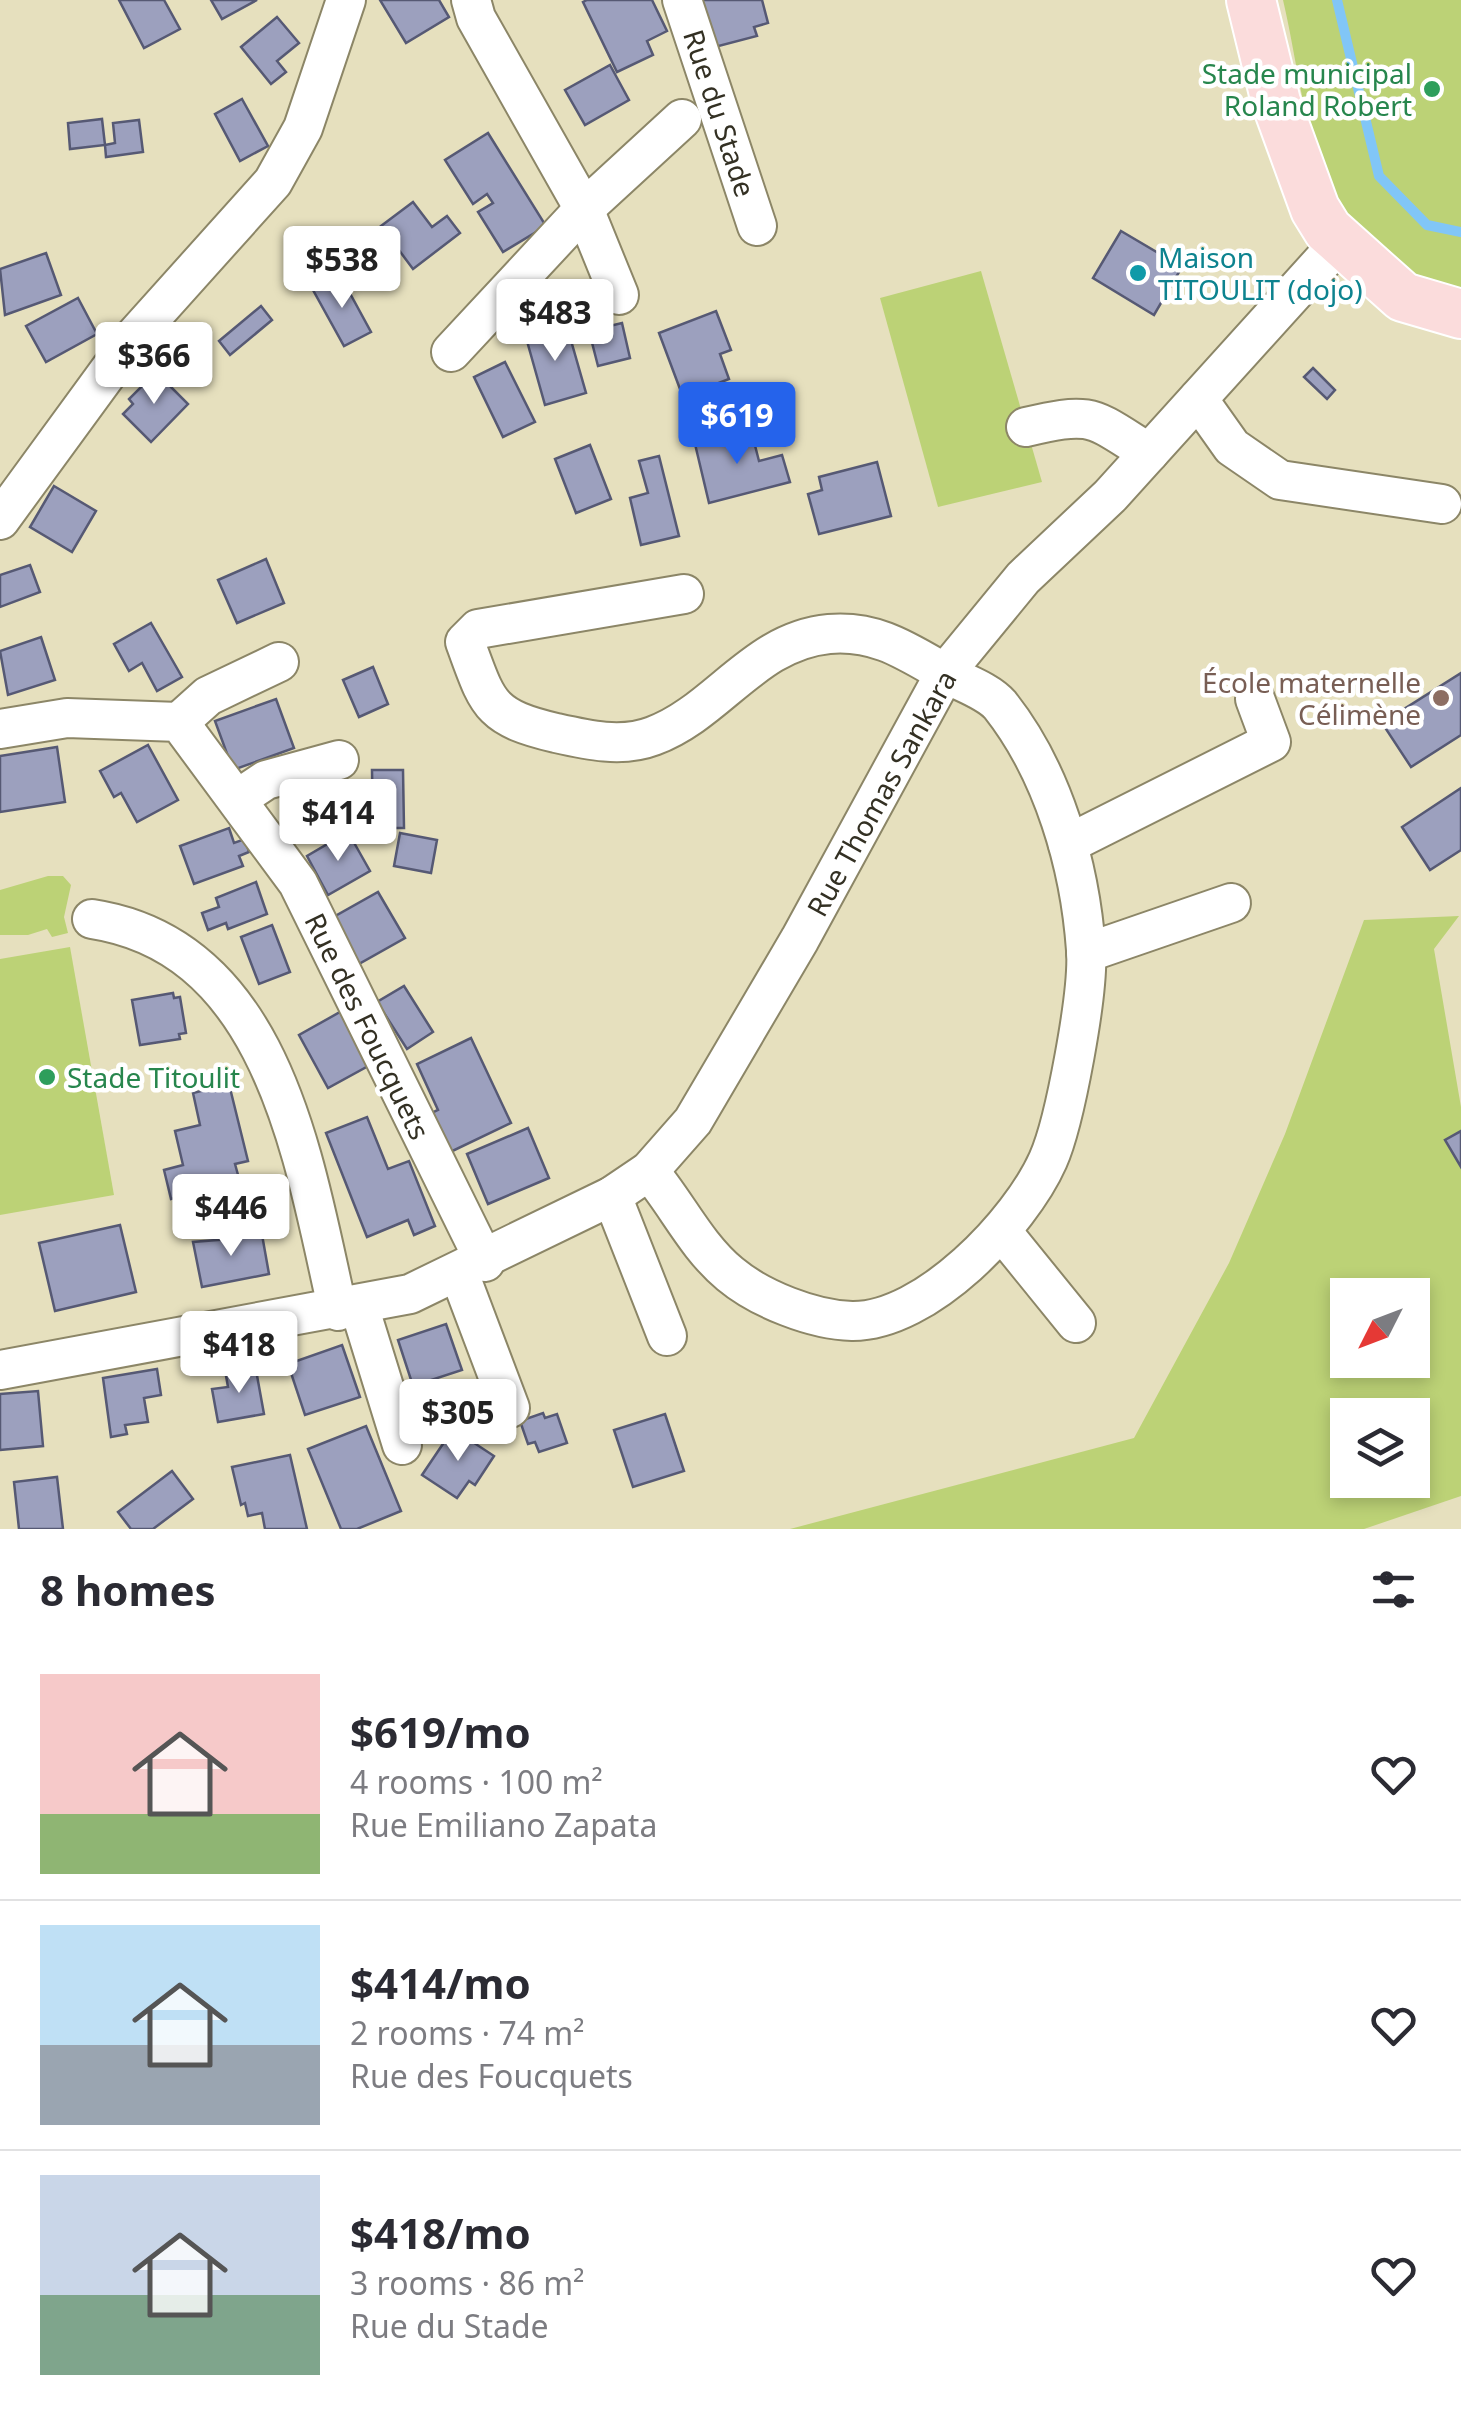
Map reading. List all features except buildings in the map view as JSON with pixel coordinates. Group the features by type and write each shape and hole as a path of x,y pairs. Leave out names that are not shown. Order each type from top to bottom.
{"main road":[{"path":"1250,0 1276,102 1278,155 1293,217 1376,305 1422,326 1461,334"},
{"path":"1330,252 1403,297 1461,314"}],"street":[{"path":"0,520 133,338 273,182 303,128 346,0"},
{"path":"471,0 476,18 584,208 619,295"},
{"name":"Rue du Stade","path":"682,0 757,226"},
{"path":"452,352 584,208 682,119"},
{"name":"Rue Thomas Sankara","path":"472,1267 612,1196 649,1171 693,1122 800,939 945,673 1023,578 1149,453 1330,252"},
{"path":"1198,399 1232,446 1280,480 1442,504"},
{"path":"1026,428 1075,416 1090,418 1149,453"},
{"path":"649,1171 673,1199 693,1235 731,1275 785,1304 818,1315 853,1321 892,1313 924,1296 1003,1233 1048,1161 1068,1093 1086,953 1068,844 1040,767 997,700 876,636 829,634 783,647 752,664 680,722 652,737 620,742 588,740 525,726 498,714 481,687 466,642 478,628 684,594"},
{"path":"0,729 68,718 179,722 208,696 280,662"},
{"path":"1068,844 1271,742 1255,699"},
{"name":"Rue des Foucquets","path":"179,722 239,798 298,883 472,1267 510,1408"},
{"path":"239,798 266,780 339,760"},
{"path":"1086,953 1231,902"},
{"path":"92,919 134,926 173,947 222,988 253,1033 298,1137 348,1309 402,1445"},
{"path":"612,1196 667,1336"},
{"path":"1003,1233 1076,1324"},
{"path":"0,1370 348,1309 410,1294 472,1267"}],"green space":[{"path":"1283,0 1461,0 1461,288 1398,266 1370,247 1348,224 1334,201 1314,146"},
{"path":"981,271 1042,482 938,507 880,298"},
{"path":"48,876 63,876 71,885 64,917 68,933 52,937 47,929 28,935 0,935 0,890"},
{"path":"1459,916 1434,949 1461,1107 1461,1496 1364,1529 790,1529 1134,1438 1229,1263 1285,1134 1364,920"},
{"name":"Stade Titoulit","path":"70,947 114,1195 0,1215 0,959"}],"waterway":[{"path":"1337,0 1379,176 1427,225 1461,232"}],"place":[{"name":"Stade municipal Roland Robert","path":"1432,89"},
{"name":"Maison TITOULIT (dojo)","path":"1138,273"},
{"name":"École maternelle Célimène","path":"1441,698"},
{"name":"Stade Titoulit","path":"47,1077"}]}
